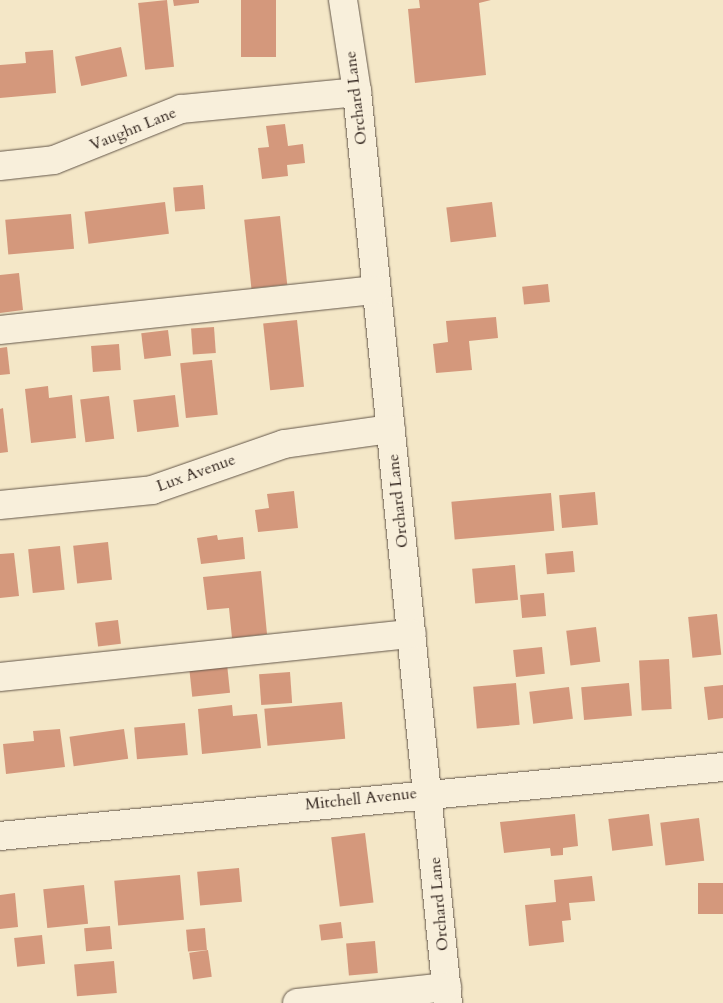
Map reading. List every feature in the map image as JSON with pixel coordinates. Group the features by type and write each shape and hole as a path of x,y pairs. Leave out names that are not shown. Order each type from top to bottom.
{"street":[{"name":"Orchard Lane","path":"343,0 357,92 448,995"},
{"name":"Vaughn Lane","path":"0,166 54,160 182,109 357,92"},
{"path":"0,330 376,290"},
{"name":"Lux Avenue","path":"0,505 152,490 284,444 391,429"},
{"path":"0,677 412,634"},
{"name":"Mitchell Avenue","path":"0,836 428,792 723,767"},
{"path":"297,1003 448,995"}],"building":[{"path":"167,0 174,67 145,70 138,3"},
{"path":"173,0 199,0 199,3 174,6"},
{"path":"241,0 276,0 276,57 241,57"},
{"path":"419,0 491,0 479,3 486,75 415,83 408,9 420,8"},
{"path":"121,47 127,76 81,86 75,57"},
{"path":"53,50 56,93 0,98 0,65 26,63 25,52"},
{"path":"285,124 288,146 303,144 305,163 287,165 288,176 262,179 258,148 269,147 266,126"},
{"path":"203,185 205,209 175,212 173,188"},
{"path":"165,202 169,234 89,244 85,212"},
{"path":"492,202 496,237 451,242 446,208"},
{"path":"71,214 74,249 8,255 5,220"},
{"path":"280,216 287,285 251,288 244,220"},
{"path":"19,273 23,310 0,313 0,275"},
{"path":"548,284 550,302 524,305 522,287"},
{"path":"496,317 498,338 469,341 472,370 436,373 433,344 448,342 446,321"},
{"path":"297,320 304,387 270,390 263,324"},
{"path":"214,327 216,353 193,355 191,329"},
{"path":"168,330 171,356 144,359 141,333"},
{"path":"119,344 121,370 93,372 91,346"},
{"path":"7,347 10,374 0,375 0,348"},
{"path":"212,360 218,415 186,418 180,363"},
{"path":"48,386 49,398 72,395 76,438 31,443 25,389"},
{"path":"175,395 179,427 137,432 133,400"},
{"path":"109,396 114,439 85,442 80,400"},
{"path":"3,408 8,452 0,453 0,409"},
{"path":"294,491 298,528 258,532 255,510 269,508 267,494"},
{"path":"595,492 598,525 562,528 559,495"},
{"path":"551,493 554,531 455,540 451,502"},
{"path":"217,535 218,540 243,537 245,559 201,564 197,538"},
{"path":"108,542 112,580 77,583 73,546"},
{"path":"60,546 65,590 33,593 28,549"},
{"path":"573,551 575,572 547,574 545,553"},
{"path":"14,553 19,596 0,598 0,554"},
{"path":"515,565 518,600 475,604 472,569"},
{"path":"261,571 267,634 232,638 229,608 207,610 203,577"},
{"path":"544,593 546,616 522,618 520,595"},
{"path":"717,614 721,655 692,658 688,617"},
{"path":"118,620 121,644 98,647 95,623"},
{"path":"596,627 600,662 570,665 566,631"},
{"path":"542,647 545,674 516,677 513,650"},
{"path":"669,659 672,709 642,711 639,661"},
{"path":"227,664 230,693 192,697 189,668"},
{"path":"290,672 292,703 261,705 259,674"},
{"path":"516,683 520,725 477,729 473,687"},
{"path":"629,683 632,716 584,720 581,687"},
{"path":"723,685 723,718 708,720 704,687"},
{"path":"569,687 573,719 533,724 529,692"},
{"path":"342,702 345,739 268,746 264,709"},
{"path":"232,705 233,716 257,714 261,748 202,754 198,709"},
{"path":"185,723 188,755 137,759 134,727"},
{"path":"60,729 65,767 6,774 3,744 34,741 33,731"},
{"path":"124,729 128,759 74,766 70,737"},
{"path":"575,814 578,846 563,848 563,855 551,856 550,848 504,853 500,822"},
{"path":"649,814 653,846 612,851 608,819"},
{"path":"699,818 704,861 666,865 660,823"},
{"path":"365,833 374,902 340,907 331,837"},
{"path":"239,868 242,902 200,906 197,872"},
{"path":"180,875 184,920 118,926 114,881"},
{"path":"592,876 595,901 569,903 571,920 562,921 564,942 529,946 525,905 556,902 554,880"},
{"path":"698,883 723,883 723,914 698,914"},
{"path":"84,885 88,924 47,928 43,889"},
{"path":"15,893 18,927 0,929 0,895"},
{"path":"341,922 343,938 321,941 319,925"},
{"path":"110,926 112,949 86,951 84,928"},
{"path":"205,928 207,950 188,952 186,930"},
{"path":"42,935 45,964 17,967 14,938"},
{"path":"375,941 378,973 349,975 346,944"},
{"path":"208,950 212,977 193,979 189,953"},
{"path":"114,961 117,993 77,996 74,964"}]}
